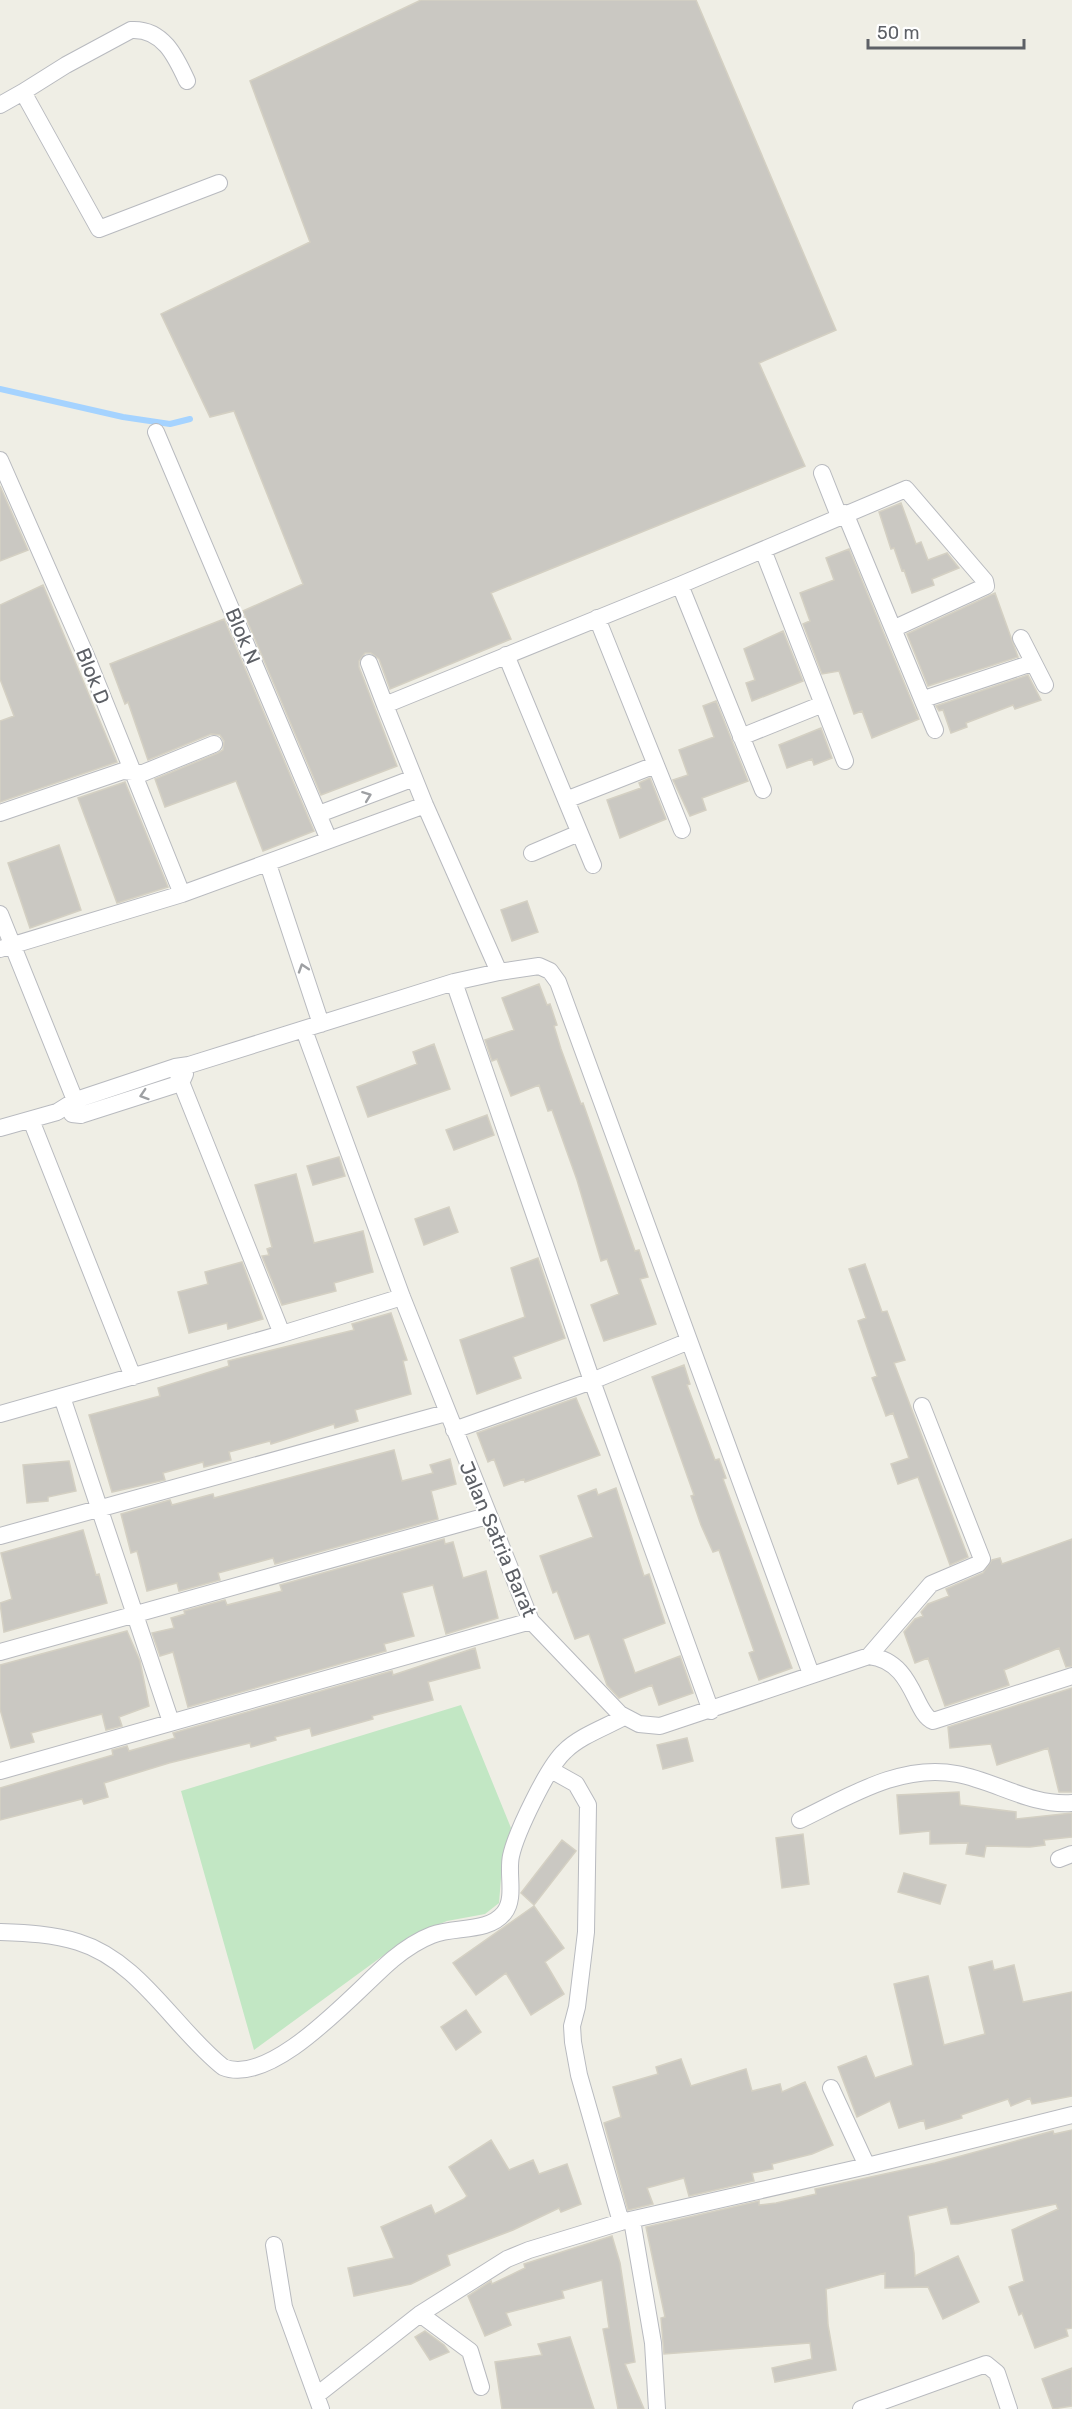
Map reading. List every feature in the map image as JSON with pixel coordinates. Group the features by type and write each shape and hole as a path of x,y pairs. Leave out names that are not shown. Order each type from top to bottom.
{"street":[{"path":"0,105 66,65 131,30 138,29 166,43 187,81"},
{"path":"23,92 99,230 219,183"},
{"name":"Blok N","path":"156,432 329,840"},
{"name":"Blok D","path":"0,460 87,658 182,894"},
{"path":"822,473 895,628 935,730"},
{"path":"385,705 680,585 902,489 908,490 945,538 985,581 986,586 895,628"},
{"path":"763,550 845,761"},
{"path":"680,585 763,790"},
{"path":"597,618 682,830"},
{"path":"1021,638 1045,686"},
{"path":"506,655 593,866"},
{"path":"369,663 425,805 500,972"},
{"path":"924,699 1032,663"},
{"path":"741,737 824,704"},
{"path":"0,813 123,771 143,773 214,744"},
{"path":"566,800 655,765"},
{"path":"319,814 414,777"},
{"path":"7,947 182,894 425,805"},
{"path":"532,853 579,833"},
{"path":"268,864 321,1024"},
{"path":"0,914 7,947 78,1108"},
{"path":"78,1108 182,1066 454,982 539,966 550,971 558,982 811,1674"},
{"path":"454,982 592,1381 711,1710"},
{"name":"Jalan Satria Barat","path":"304,1030 446,1413 531,1621 624,1717 639,1724 660,1726 869,1656"},
{"path":"182,1066 181,1083 282,1334"},
{"path":"0,1128 181,1083"},
{"path":"31,1120 133,1377"},
{"path":"0,1414 282,1334 402,1297"},
{"path":"454,1430 592,1381 689,1341"},
{"path":"62,1397 171,1722"},
{"path":"869,1656 931,1584 978,1564 982,1559 922,1406"},
{"path":"0,1536 446,1413"},
{"path":"0,1652 487,1516"},
{"path":"0,1771 531,1621"},
{"path":"869,1656 878,1657 900,1671 917,1695 924,1714 933,1721 1072,1676"},
{"path":"0,1932 49,1936 97,1950 129,1972 223,2067 235,2071 258,2067 284,2053 323,2023 395,1957 419,1941 445,1931 490,1925 502,1915 508,1907 510,1897 511,1856 521,1827 551,1770 565,1750 624,1717"},
{"path":"551,1770 576,1784 588,1805 586,1932 577,2007 572,2026 573,2042 579,2075 626,2221 652,2343 657,2409"},
{"path":"800,1820 873,1785 915,1772 958,1774 1041,1802 1072,1803"},
{"path":"831,2088 867,2166"},
{"path":"274,2245 284,2307 319,2402 420,2314 507,2259 626,2221 867,2166 1072,2115"},
{"path":"420,2314 470,2351 481,2387"},
{"path":"861,2409 986,2364 997,2373 1009,2409"}],"green space":[{"path":"461,1705 511,1828 503,1854 499,1903 485,1914 447,1921 410,1936 254,2050 181,1791"}],"building":[{"path":"421,0 696,0 836,330 759,363 805,466 491,593 511,639 390,689 379,659 371,653 365,653 359,661 359,667 397,766 321,795 243,611 303,584 234,411 210,417 161,314 310,242 250,81"},
{"path":"0,486 28,550 0,561"},
{"path":"901,503 916,544 921,542 928,560 947,553 959,568 932,579 934,585 912,593 894,548 891,549 879,512"},
{"path":"849,549 919,719 872,738 862,711 854,714 839,671 822,674 803,624 810,621 800,593 834,580 826,558"},
{"path":"43,585 117,762 0,802 0,721 14,716 0,679 0,605"},
{"path":"995,593 1018,657 928,686 907,634"},
{"path":"224,619 314,831 263,851 236,781 165,807 155,779 218,753 223,750 224,741 220,735 211,734 148,760 128,702 125,704 110,664"},
{"path":"783,631 803,681 752,701 746,683 755,680 744,649"},
{"path":"1028,675 1041,700 1015,709 1013,705 966,723 967,727 951,733 943,710 939,711 936,706"},
{"path":"716,701 748,781 702,798 706,810 690,816 673,780 688,775 679,750 714,737 703,706"},
{"path":"821,728 832,758 814,765 812,759 787,768 779,745"},
{"path":"650,778 666,819 620,838 607,800 641,788 639,783"},
{"path":"125,782 168,887 117,903 78,798"},
{"path":"59,845 81,910 30,928 8,863"},
{"path":"527,901 538,932 512,941 501,910"},
{"path":"539,984 547,1005 550,1004 557,1025 554,1026 561,1049 581,1104 583,1103 635,1251 639,1250 648,1277 640,1279 656,1324 604,1341 591,1305 619,1294 607,1259 601,1261 577,1180 552,1110 548,1111 539,1085 511,1096 497,1059 492,1061 485,1040 514,1030 502,998"},
{"path":"434,1044 450,1089 368,1117 357,1087 417,1064 413,1052"},
{"path":"487,1115 494,1135 454,1150 446,1130"},
{"path":"339,1157 345,1176 313,1185 307,1166"},
{"path":"296,1174 314,1243 363,1231 373,1272 334,1283 336,1291 282,1305 262,1256 269,1255 267,1249 272,1247 255,1185"},
{"path":"449,1207 458,1232 424,1245 415,1219"},
{"path":"538,1258 565,1338 513,1357 521,1378 477,1394 460,1340 525,1317 511,1268"},
{"path":"242,1262 263,1319 228,1329 227,1323 189,1333 178,1292 208,1284 205,1272"},
{"path":"865,1264 882,1312 887,1311 905,1360 894,1363 968,1557 950,1565 918,1477 898,1484 891,1464 909,1458 893,1413 886,1416 872,1378 877,1376 858,1321 866,1318 849,1269"},
{"path":"391,1313 407,1360 403,1361 411,1394 355,1410 358,1421 335,1428 334,1424 271,1444 270,1441 229,1452 231,1460 204,1467 203,1462 163,1473 165,1480 112,1492 89,1415 160,1396 158,1388 229,1366 228,1361 354,1330 352,1324"},
{"path":"684,1365 690,1384 687,1385 715,1460 719,1459 726,1478 723,1479 792,1668 759,1680 749,1653 754,1651 719,1550 713,1552 701,1525 691,1496 694,1495 652,1377"},
{"path":"576,1398 600,1455 525,1482 524,1479 504,1486 494,1459 488,1462 477,1433"},
{"path":"394,1450 402,1481 433,1473 430,1465 450,1459 456,1484 431,1491 438,1519 275,1564 273,1558 218,1573 220,1580 179,1591 177,1583 147,1591 137,1551 131,1553 121,1514 170,1500 172,1505 213,1494 214,1498"},
{"path":"69,1461 76,1491 48,1497 48,1501 27,1503 23,1465"},
{"path":"616,1488 644,1576 649,1574 665,1623 623,1639 635,1673 680,1656 693,1693 659,1705 652,1685 619,1698 607,1685 589,1634 575,1639 557,1591 553,1593 540,1556 593,1537 578,1496 596,1489 598,1495"},
{"path":"83,1530 107,1603 4,1632 0,1603 12,1599 1,1553"},
{"path":"444,1539 445,1544 453,1542 463,1578 486,1571 498,1618 446,1634 433,1585 402,1593 414,1636 384,1644 386,1651 188,1707 173,1652 160,1656 152,1633 174,1628 171,1618 185,1614 184,1611 225,1600 227,1605 282,1591 280,1585"},
{"path":"1072,1539 1072,1666 1066,1667 1059,1648 1004,1670 1009,1685 945,1706 928,1658 915,1663 904,1632 915,1619 923,1616 921,1612 928,1604 949,1596 946,1589 983,1573 992,1560 1000,1558 1002,1564"},
{"path":"127,1631 140,1661 149,1706 119,1717 122,1726 106,1730 102,1714 31,1733 34,1742 11,1748 0,1709 0,1665"},
{"path":"475,1648 480,1668 428,1682 433,1700 372,1716 373,1719 312,1736 310,1728 275,1737 276,1740 251,1747 250,1743 169,1763 104,1783 108,1797 84,1804 82,1799 0,1820 0,1788 113,1755 112,1750 127,1746 129,1751 175,1738 173,1733 392,1671 393,1675"},
{"path":"1072,1688 1072,1792 1059,1792 1048,1748 997,1765 991,1744 950,1748 948,1727"},
{"path":"687,1738 693,1761 663,1769 657,1745"},
{"path":"959,1792 960,1805 1016,1812 1016,1819 1072,1813 1072,1837 1044,1840 1045,1845 1030,1847 986,1846 984,1857 966,1854 968,1843 930,1844 930,1831 900,1834 897,1795"},
{"path":"803,1834 809,1884 782,1888 776,1838"},
{"path":"562,1840 576,1851 534,1905 521,1893"},
{"path":"904,1873 946,1885 940,1904 898,1892"},
{"path":"534,1906 564,1948 545,1962 564,1994 531,2015 506,1973 476,1995 453,1963"},
{"path":"992,1961 994,1970 1014,1965 1023,2002 1072,1992 1072,2096 1032,2104 1030,2098 1011,2106 1008,2099 961,2115 962,2118 926,2129 924,2120 899,2128 890,2101 857,2117 838,2067 866,2056 875,2078 913,2065 894,1984 928,1976 944,2045 985,2034 969,1967"},
{"path":"466,2010 481,2032 456,2050 441,2027"},
{"path":"681,2059 691,2086 746,2069 752,2091 780,2084 782,2092 805,2082 833,2145 812,2154 772,2164 773,2169 752,2173 754,2181 689,2196 684,2178 647,2188 653,2204 628,2210 604,2123 621,2117 613,2087 658,2074 656,2067"},
{"path":"1072,2130 1072,2328 1066,2329 1068,2336 1035,2348 1009,2287 1024,2281 1012,2230 1058,2209 1056,2204 958,2224 951,2224 947,2207 908,2216 915,2276 958,2256 979,2302 943,2319 928,2287 885,2288 885,2273 826,2289 828,2325 836,2370 775,2382 772,2368 812,2359 810,2343 664,2354 661,2318 665,2317 646,2227 759,2201 759,2205 776,2203 816,2194 815,2189 935,2163 1053,2131 1054,2134"},
{"path":"491,2140 509,2170 533,2160 539,2174 567,2164 581,2204 561,2212 559,2208 513,2230 447,2255 450,2265 411,2284 354,2296 348,2268 394,2258 381,2227 431,2205 435,2214 464,2199 467,2196 449,2167"},
{"path":"612,2236 620,2263 635,2362 625,2364 644,2409 618,2409 603,2329 609,2328 602,2280 562,2291 564,2298 506,2313 511,2325 485,2336 468,2296 491,2281 492,2284 525,2268 524,2264"},
{"path":"425,2331 444,2345 449,2352 430,2360 415,2337"},
{"path":"570,2337 594,2409 502,2409 495,2362 542,2355 538,2344"},
{"path":"1072,2368 1072,2406 1053,2409 1042,2379"}],"waterway":[{"path":"0,389 123,417 170,424 190,419"}]}
